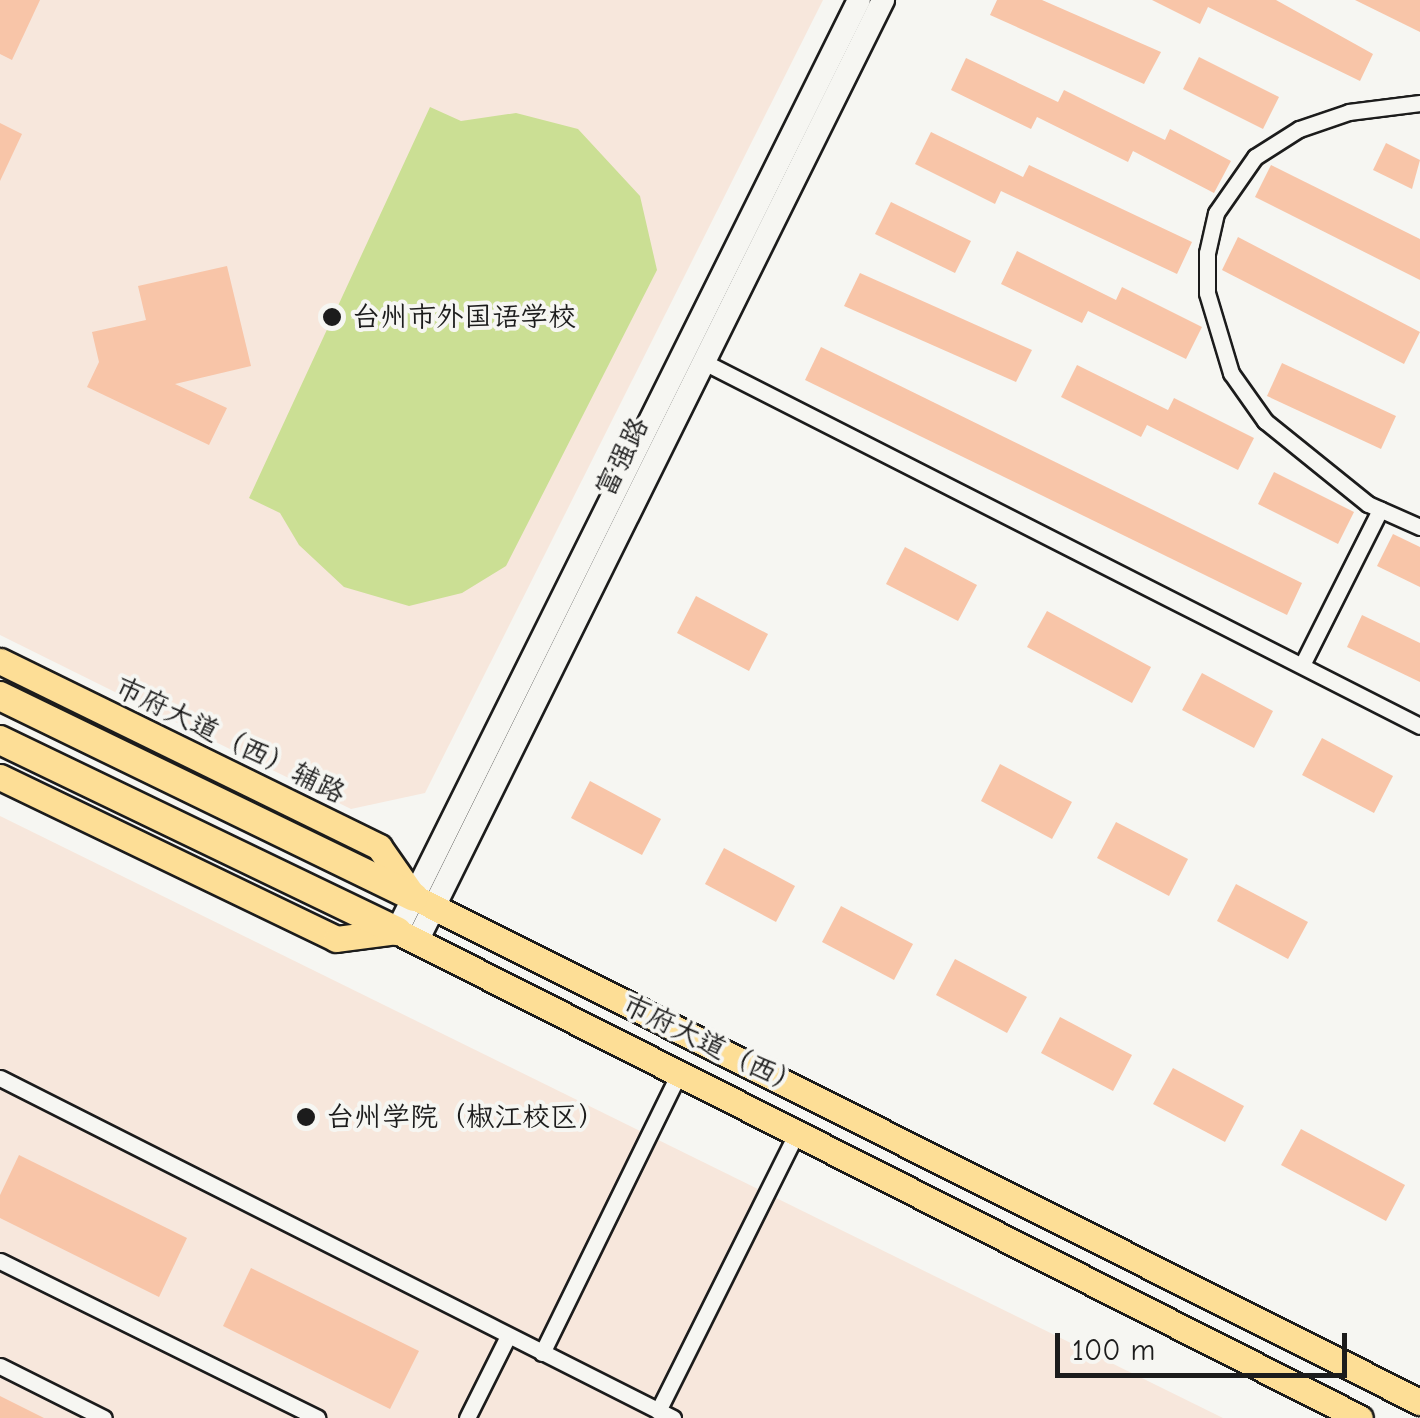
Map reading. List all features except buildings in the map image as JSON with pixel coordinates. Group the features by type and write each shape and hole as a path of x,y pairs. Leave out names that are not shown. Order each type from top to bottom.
{"highway":[{"name":"市府大道（西）","path":"0,696 424,902"},
{"name":"市府大道（西）","path":"0,740 407,936"}],"main road":[{"name":"富强路","path":"424,902 859,0"},
{"name":"富强路","path":"407,936 883,0"},
{"name":"市府大道（西）辅路","path":"0,661 379,846 424,902"},
{"path":"0,778 336,939 407,936"},
{"name":"市府大道（西）","path":"424,902 1420,1402"},
{"name":"市府大道（西）","path":"407,936 795,1136 1360,1418"}],"street":[{"path":"1420,103 1349,112 1299,130 1255,157 1216,213 1207,253 1207,294 1232,373 1264,422 1380,510 1420,527"},
{"path":"702,362 1420,726"},
{"path":"1302,665 1380,510"},
{"path":"542,1353 678,1075"},
{"path":"0,1078 665,1414 795,1136"},
{"path":"0,1261 317,1418"},
{"path":"466,1418 508,1336"},
{"path":"0,1366 104,1418"}],"shaded area":[{"name":"台州市外国语学校","path":"0,0 823,0 425,793 351,809 0,635"},
{"name":"台州学院（椒江校区）","path":"0,816 1223,1418 0,1418"}],"green space":[{"path":"430,107 461,121 516,113 578,129 640,196 657,270 506,566 462,593 409,606 344,587 299,545 280,513 249,498"}],"place":[{"name":"台州市外国语学校","path":"332,317"},
{"name":"台州学院（椒江校区）","path":"306,1117"}]}
